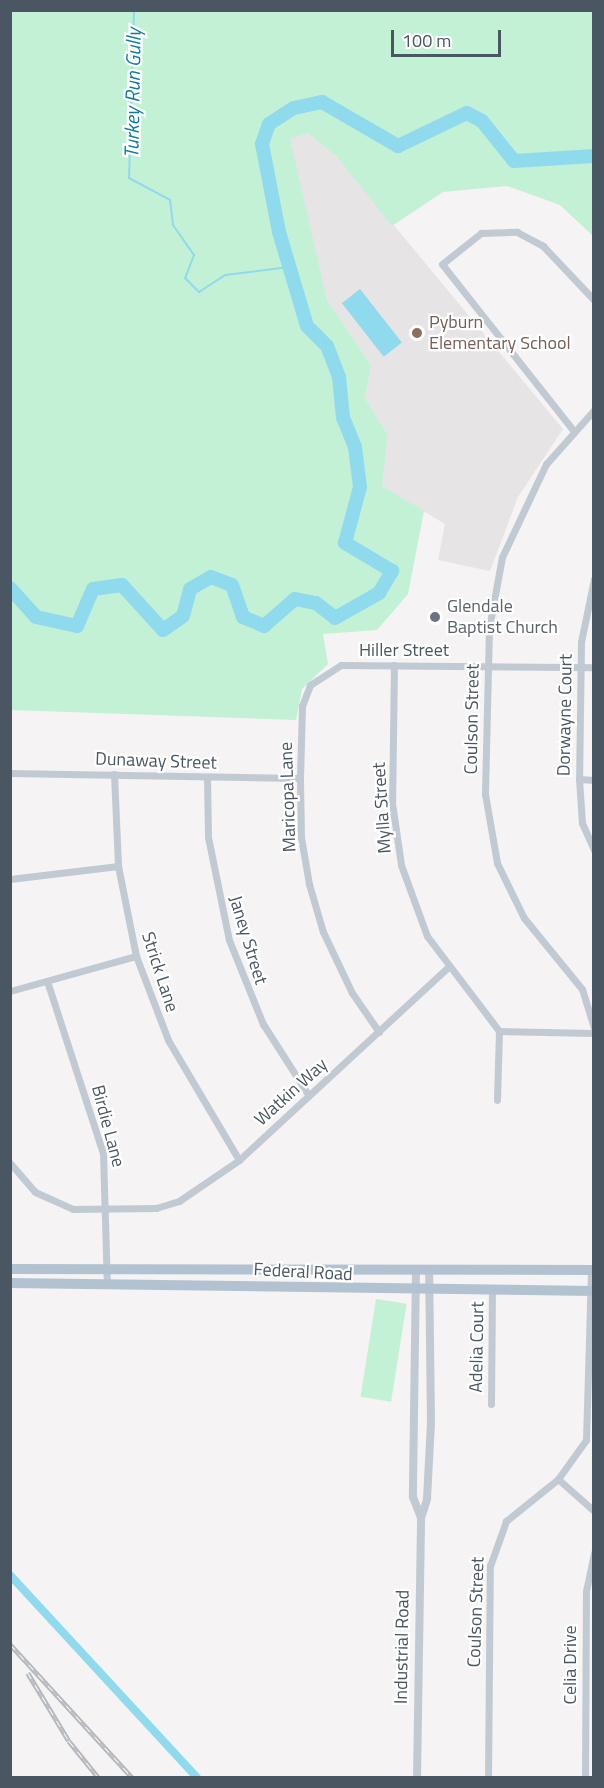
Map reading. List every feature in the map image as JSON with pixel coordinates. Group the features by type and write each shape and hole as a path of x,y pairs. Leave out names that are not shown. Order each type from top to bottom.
{"main road":[{"name":"Federal Road","path":"10,1269 107,1266 592,1270"},
{"path":"258,1267 258,1285"},
{"name":"Federal Road","path":"10,1283 258,1285 415,1291 592,1291"}],"street":[{"path":"573,429 442,264 481,233 517,232 543,246 594,300"},
{"name":"Coulson Street","path":"594,410 573,429 546,464 511,531 492,603 487,666 485,794 497,863 524,918 582,989 594,1030"},
{"name":"Dorwayne Court","path":"594,579 580,667 579,779 582,823 594,850"},
{"name":"Hiller Street","path":"308,690 341,665 594,667"},
{"name":"Mylla Street","path":"394,665 393,803 399,855 418,918 447,968 499,1031"},
{"name":"Maricopa Lane","path":"308,690 302,706 301,837 322,932 352,993 379,1032"},
{"name":"Dunaway Street","path":"10,773 300,778"},
{"name":"Strick Lane","path":"114,774 118,866 136,956 168,1040 239,1160"},
{"name":"Janey Street","path":"207,778 208,837 229,940 263,1024 309,1096"},
{"path":"579,779 594,780"},
{"path":"10,879 118,866"},
{"path":"10,991 136,956"},
{"name":"Watkin Way","path":"10,1163 44,1199 73,1209 138,1209 180,1201 239,1160 447,968"},
{"name":"Birdie Lane","path":"47,981 103,1153 109,1210 107,1285"},
{"path":"497,1101 499,1031 594,1030"},
{"name":"Industrial Road","path":"416,1270 413,1497 421,1518"},
{"name":"Industrial Road","path":"417,1778 421,1518 427,1499 431,1423 429,1270"},
{"name":"Coulson Street","path":"488,1778 494,1545 518,1508 558,1479 586,1440 592,1270"},
{"name":"Adelia Court","path":"491,1404 492,1290"},
{"path":"414,1422 431,1423"},
{"path":"558,1479 594,1511"},
{"name":"Celia Drive","path":"585,1778 586,1591 594,1553"}],"shaded area":[{"name":"Pyburn Elementary School","path":"308,133 338,158 563,429 518,497 490,571 438,560 445,524 382,486 388,435 365,398 371,365 327,300 290,153 290,138"}],"green space":[{"path":"10,11 593,11 593,236 560,205 507,186 443,192 392,226 338,158 308,133 290,139 327,300 371,365 365,398 388,435 382,486 424,511 408,594 377,630 323,634 328,664 302,689 296,720 11,710"},
{"path":"376,1299 407,1304 391,1402 361,1397"}],"water":[{"path":"360,289 402,343 384,357 342,303"}],"waterway":[{"name":"Turkey Run Gully","path":"134,10 129,178 170,200 173,225 194,255 185,278 199,292 225,275 289,267"},
{"path":"10,588 36,617 77,626 93,589 122,585 163,630 183,616 190,589 211,577 232,585 243,617 264,626 295,599 316,603 335,618 379,593 392,571 345,543 360,487 355,447 343,418 339,377 327,346 307,326 279,232 262,144 269,124 294,108 322,102 398,146 467,113 482,121 514,161 594,156"},
{"path":"10,1575 197,1778"}],"railway":[{"path":"10,1644 133,1778"},
{"path":"28,1673 69,1741 99,1778"}],"place":[{"name":"Pyburn Elementary School","path":"417,333"},
{"name":"Glendale Baptist Church","path":"435,617"}]}
